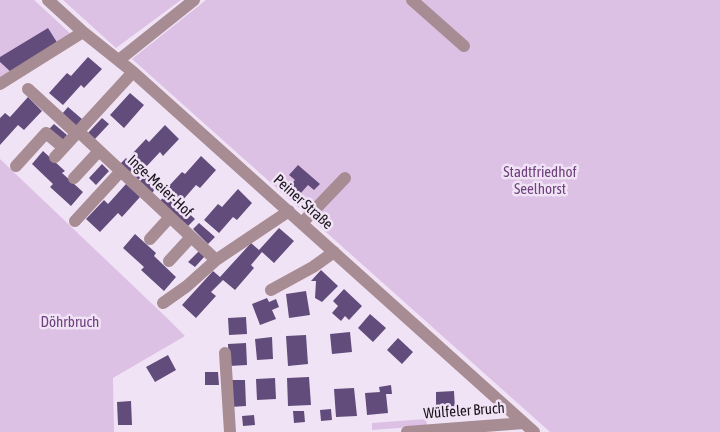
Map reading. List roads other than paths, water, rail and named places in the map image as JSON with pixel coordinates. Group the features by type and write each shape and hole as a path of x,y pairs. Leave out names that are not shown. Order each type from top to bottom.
{"street":[{"name":"Peiner Straße","path":"48,0 83,32 133,72 289,210 534,432"},
{"path":"119,60 194,0"},
{"path":"412,0 464,46"},
{"path":"0,84 83,32"},
{"path":"55,157 133,72"},
{"name":"Inge-Meier-Hof","path":"28,89 99,151 216,260"},
{"path":"16,166 46,133 64,147"},
{"path":"74,178 99,151"},
{"path":"75,221 120,171"},
{"path":"302,223 344,178"},
{"path":"163,303 187,286 216,260 289,210"},
{"path":"150,239 170,217"},
{"path":"169,261 191,237"},
{"path":"272,290 313,267 334,252"},
{"path":"225,353 230,432"},
{"name":"Wülfeler Bruch","path":"407,432 524,423"}],"park label":[{"name":"Stadtfriedhof Seelhorst","path":"540,180"},
{"name":"Döhrbruch","path":"70,322"}]}
